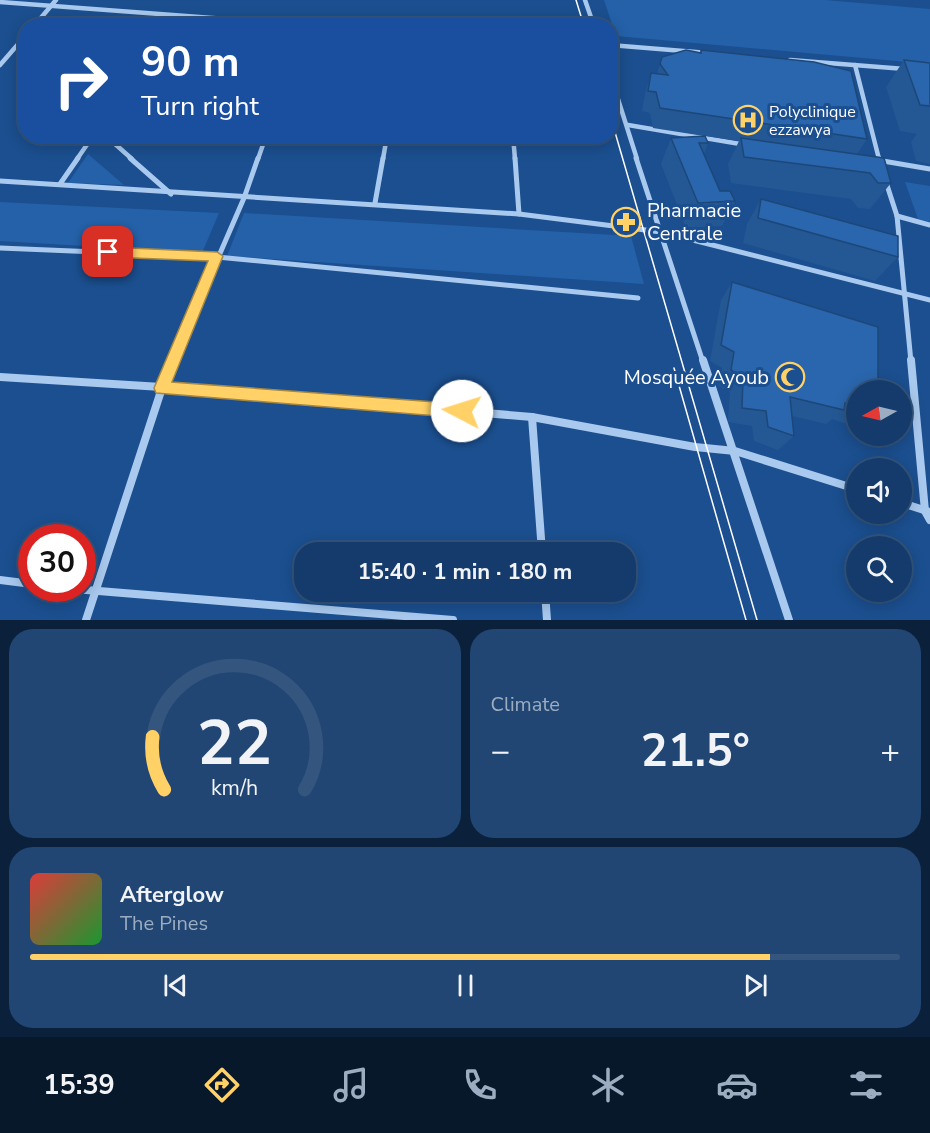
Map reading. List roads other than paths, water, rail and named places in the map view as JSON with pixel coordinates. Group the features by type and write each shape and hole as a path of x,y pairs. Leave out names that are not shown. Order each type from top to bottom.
{"street":[{"path":"40,18 56,0"},
{"path":"585,0 591,18"},
{"path":"0,2 193,18"},
{"path":"0,65 18,44"},
{"path":"618,46 716,54"},
{"path":"785,59 909,70"},
{"path":"855,65 879,160 897,216 930,520"},
{"path":"618,97 682,302 735,451 789,620"},
{"path":"628,125 757,147"},
{"path":"60,184 88,144"},
{"path":"115,144 172,194"},
{"path":"96,583 162,388 217,256 244,198 263,144"},
{"path":"375,203 386,144"},
{"path":"514,144 519,214"},
{"path":"869,161 879,160 930,169"},
{"path":"0,181 172,194 375,203 519,214 661,232 930,300"},
{"path":"897,216 930,225"},
{"path":"0,248 217,256 638,298"},
{"path":"0,377 226,391 532,417 695,447 735,451 846,486"},
{"path":"532,417 541,542"},
{"path":"912,506 928,511"},
{"path":"0,580 18,582"},
{"path":"96,592 453,620"},
{"path":"86,620 90,602"},
{"path":"546,602 547,620"}],"tram line":[{"path":"576,0 582,18"},
{"path":"618,142 757,620"},
{"path":"674,368 746,620"}],"place":[{"name":"Polyclinique ezzawya","path":"748,120"},
{"name":"Pharmacie Centrale","path":"626,222"},
{"name":"Mosquée Ayoub","path":"790,377"}]}
